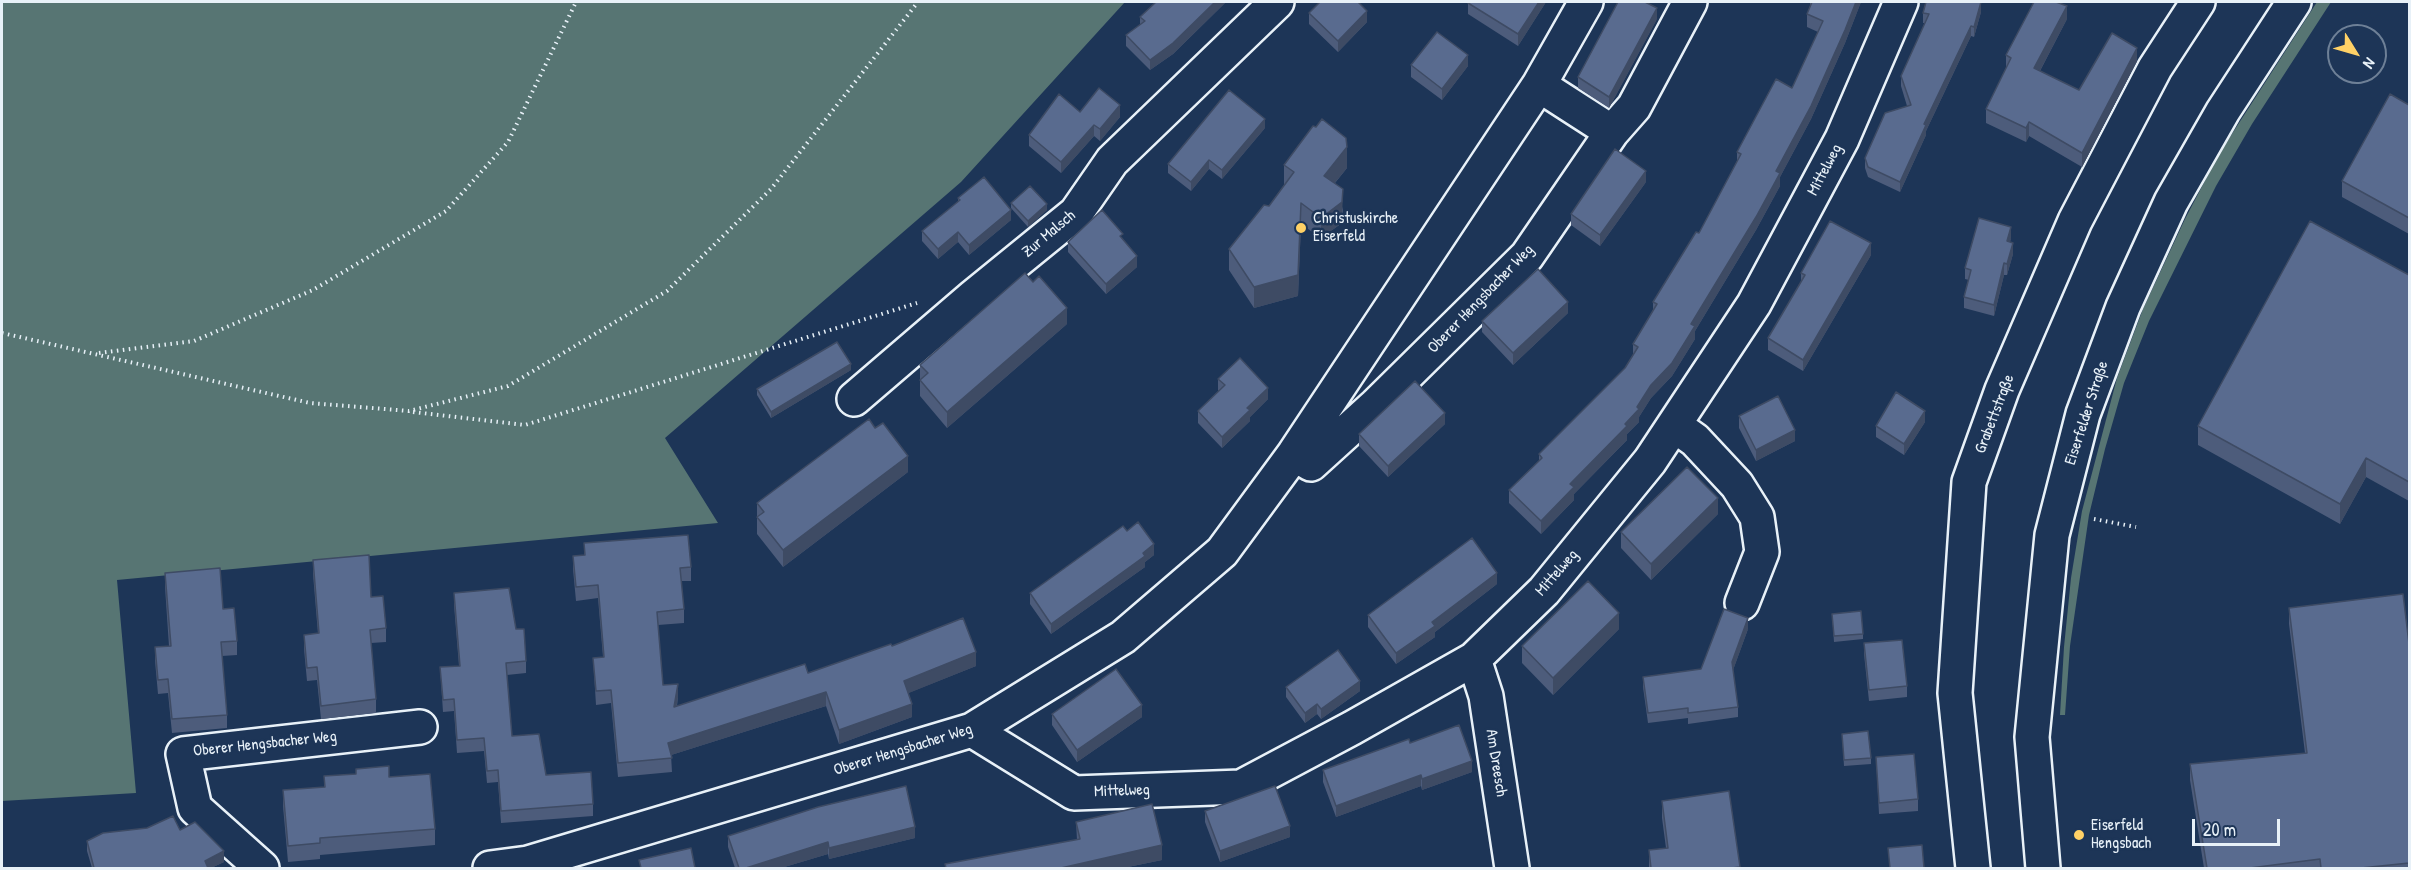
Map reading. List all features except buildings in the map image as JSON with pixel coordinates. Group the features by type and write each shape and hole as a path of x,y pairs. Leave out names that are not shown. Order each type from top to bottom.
{"street":[{"name":"Zur Malsch","path":"854,399 974,296 1076,213 1112,161 1277,2"},
{"name":"Oberer Hengsbacher Weg","path":"490,868 528,863 972,730 1123,637 1222,552 1294,454 1539,85 1586,2"},
{"name":"Oberer Hengsbacher Weg","path":"1294,454 1311,464 1376,405 1527,256 1612,132 1634,107 1690,2"},
{"name":"Mittelweg","path":"972,730 1074,793 1241,787 1474,659 1544,591 1650,461 1760,294 1842,139 1901,2"},
{"name":"Grabettstraße","path":"1973,868 1955,693 1970,482 2002,390 2075,221 2155,68 2198,2"},
{"name":"Eiserfelder Straße","path":"2043,868 2032,737 2052,535 2084,414 2123,307 2171,202 2223,111 2294,2"},
{"path":"1539,85 1612,132"},
{"path":"1674,425 1695,440 1737,484 1757,517 1762,552 1742,603"},
{"name":"Am Dreesch","path":"1474,659 1486,696 1512,868"},
{"name":"Oberer Hengsbacher Weg","path":"262,868 195,808 183,754 420,727"}],"path":[{"path":"95,354 194,341 313,290 446,211 508,142 576,2"},
{"path":"409,411 508,386 667,291 771,189 918,2"},
{"path":"2,333 310,403 525,424 924,300"},
{"path":"2094,519 2136,527"}],"green space":[{"path":"2,2 1125,2 961,182 665,438 718,523 117,580 136,793 2,801"},
{"path":"2317,2 2331,2 2252,124 2216,186 2149,321 2124,383 2089,515 2070,646 2065,715 2060,715 2071,578 2082,511 2117,378 2143,309 2185,219 2219,154"}],"place":[{"name":"Christuskirche Eiserfeld","path":"1301,228"},
{"name":"Eiserfeld Hengsbach","path":"2079,835"}]}
